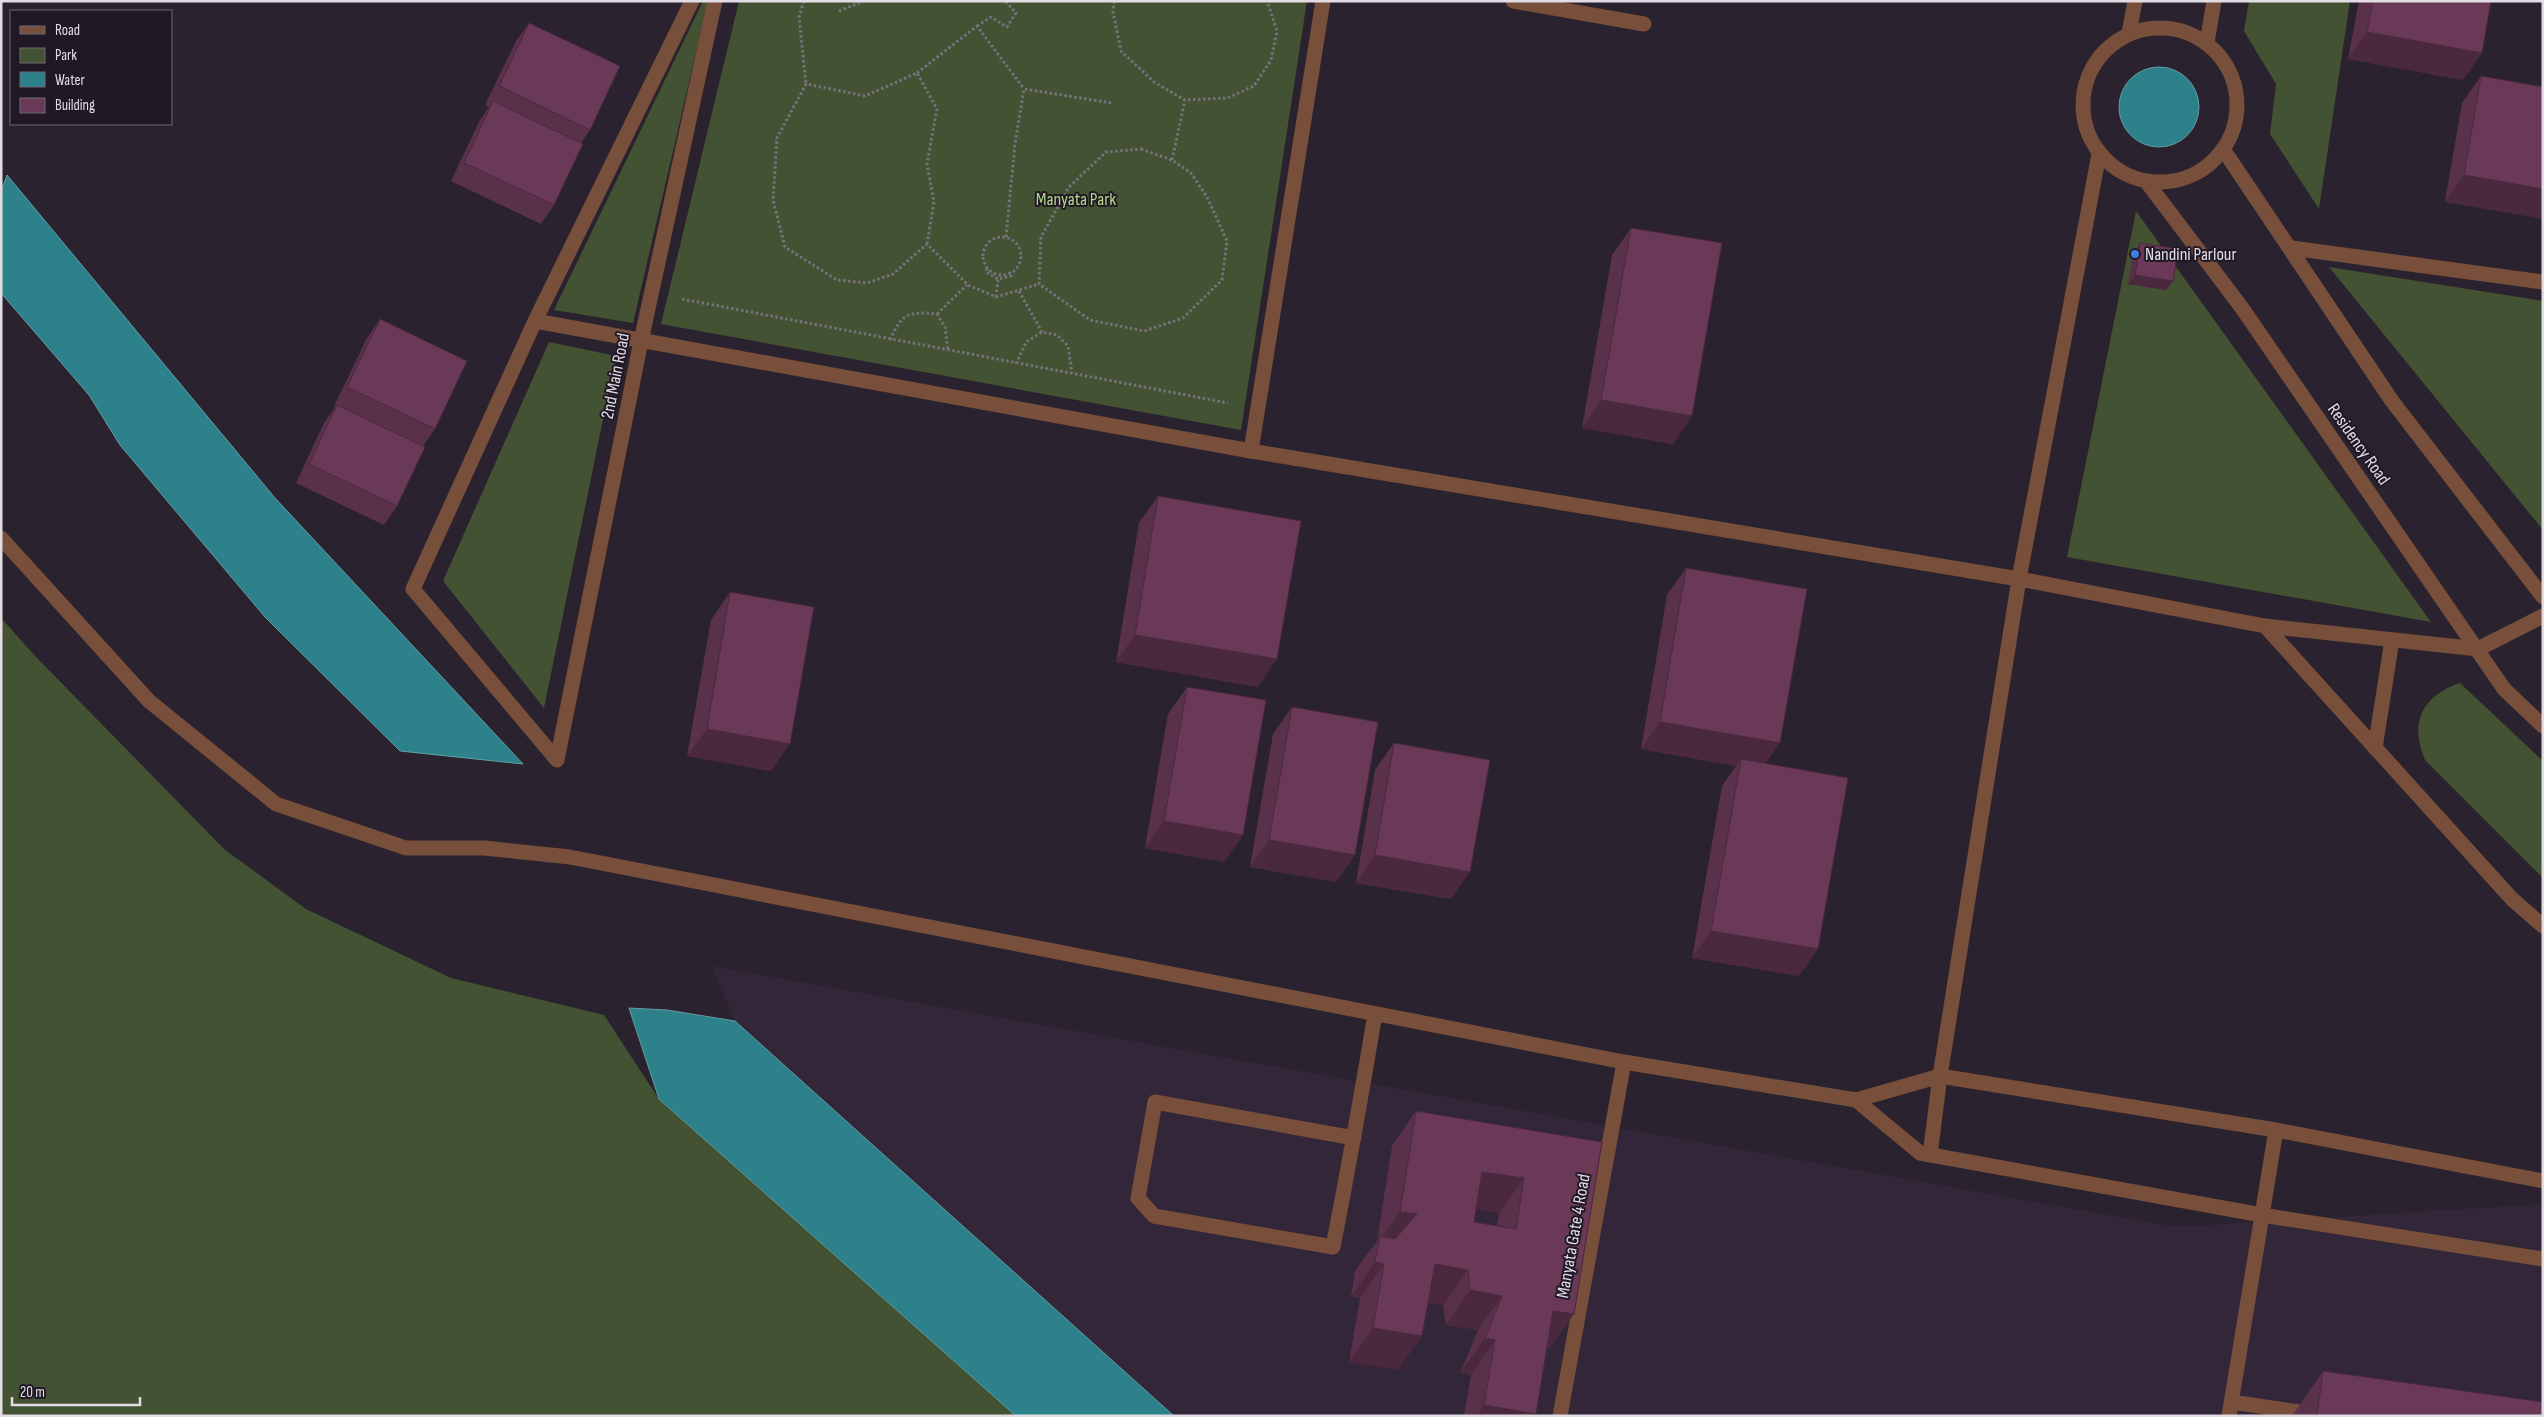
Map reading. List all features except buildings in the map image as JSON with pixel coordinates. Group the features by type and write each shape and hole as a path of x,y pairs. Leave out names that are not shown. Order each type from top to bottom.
{"street":[{"path":"692,1 535,321 1251,452 2019,579 2265,626 2478,649 2543,616"},
{"name":"2nd Main Road","path":"535,321 413,589 557,760 641,341 715,1"},
{"path":"1251,452 1323,1"},
{"path":"1513,1 1644,24"},
{"path":"2129,33 2135,1"},
{"path":"2207,43 2214,1"},
{"path":"2148,27 2169,27 2189,32 2207,43 2223,60 2233,81 2237,104 2234,128 2223,149 2209,166 2190,176 2168,182 2146,182 2128,177 2099,154 2088,133 2082,110 2084,86 2094,64 2108,46 2129,33 2148,27"},
{"path":"2223,149 2292,248 2392,401 2543,597"},
{"path":"1930,1155 1940,1076 2019,579 2099,154"},
{"name":"Residency Road","path":"2146,182 2242,308 2504,689 2543,726"},
{"path":"2292,248 2543,282"},
{"path":"1,538 149,701 276,804 406,848 484,848 570,857 1624,1062 1856,1100 1940,1076 2276,1130 2543,1182"},
{"path":"2265,626 2512,899 2543,926"},
{"path":"2375,748 2392,640"},
{"path":"1354,1138 1155,1102 1138,1198 1154,1216 1334,1248 1354,1138 1375,1014"},
{"name":"Manyata Gate 4 Road","path":"1560,1416 1624,1062"},
{"path":"1856,1100 1920,1153 2262,1215 2543,1259"},
{"path":"2276,1130 2231,1409 2326,1416"}],"path":[{"path":"804,1 799,17 806,84 777,138 773,200 785,247 837,280 867,283 893,274 927,244 934,202 927,164 937,110 917,73"},
{"path":"839,11 864,1"},
{"path":"806,84 865,96 917,73 991,17 1007,27 1016,13 1005,1"},
{"path":"1114,1 1113,12 1122,51 1154,82 1185,100 1227,98 1254,86 1271,60 1276,31 1267,1"},
{"path":"977,26 1024,89 1112,103"},
{"path":"1006,237 1015,144 1024,89"},
{"path":"1172,160 1185,100"},
{"path":"1141,150 1172,160 1191,173 1207,197 1227,241 1222,280 1183,318 1144,331 1090,320 1039,284 1041,237 1069,187 1106,152 1141,150"},
{"path":"1006,237 1014,241 1020,248 1021,257 1018,266 1011,276 998,279 986,272 987,268 984,250 989,242 996,238 1006,237"},
{"path":"927,244 968,285 996,297 1039,284"},
{"path":"987,268 994,273 1012,272"},
{"path":"996,297 998,279"},
{"path":"890,340 898,322 916,312 937,314 968,285"},
{"path":"1019,291 1042,332"},
{"path":"651,294 1258,408"},
{"path":"937,314 945,328 948,350"},
{"path":"1016,364 1026,342 1042,332 1057,335 1068,346 1072,374"}],"shaded area":[{"path":"711,966 2176,1227 2543,1204 2543,1416 1174,1416 735,1021"}],"green space":[{"path":"703,1 708,1 633,323 554,310"},
{"name":"Manyata Park","path":"739,1 1307,1 1241,430 661,324"},
{"path":"2249,1 2350,1 2319,209 2270,134 2276,84 2244,31"},
{"path":"2136,211 2431,622 2067,557"},
{"path":"2329,267 2543,301 2543,530"},
{"path":"549,342 616,356 544,708 443,581"},
{"path":"1,618 37,658 225,850 306,909 451,978 604,1015 659,1099 1016,1416 1,1416"},
{"path":"2460,683 2543,761 2543,878 2425,760 2418,734 2422,712 2436,695"}],"water":[{"path":"2159,67 2174,70 2187,79 2196,92 2199,107 2196,122 2187,135 2174,144 2159,147 2144,144 2131,135 2122,122 2119,107 2122,92 2131,79 2144,70"},
{"path":"7,175 275,498 523,764 400,751 265,617 120,445 89,395 1,293 1,192"},
{"path":"629,1008 667,1010 735,1021 1174,1416 1016,1416 659,1099"}],"place":[{"name":"Nandini Parlour","path":"2135,254"}]}
